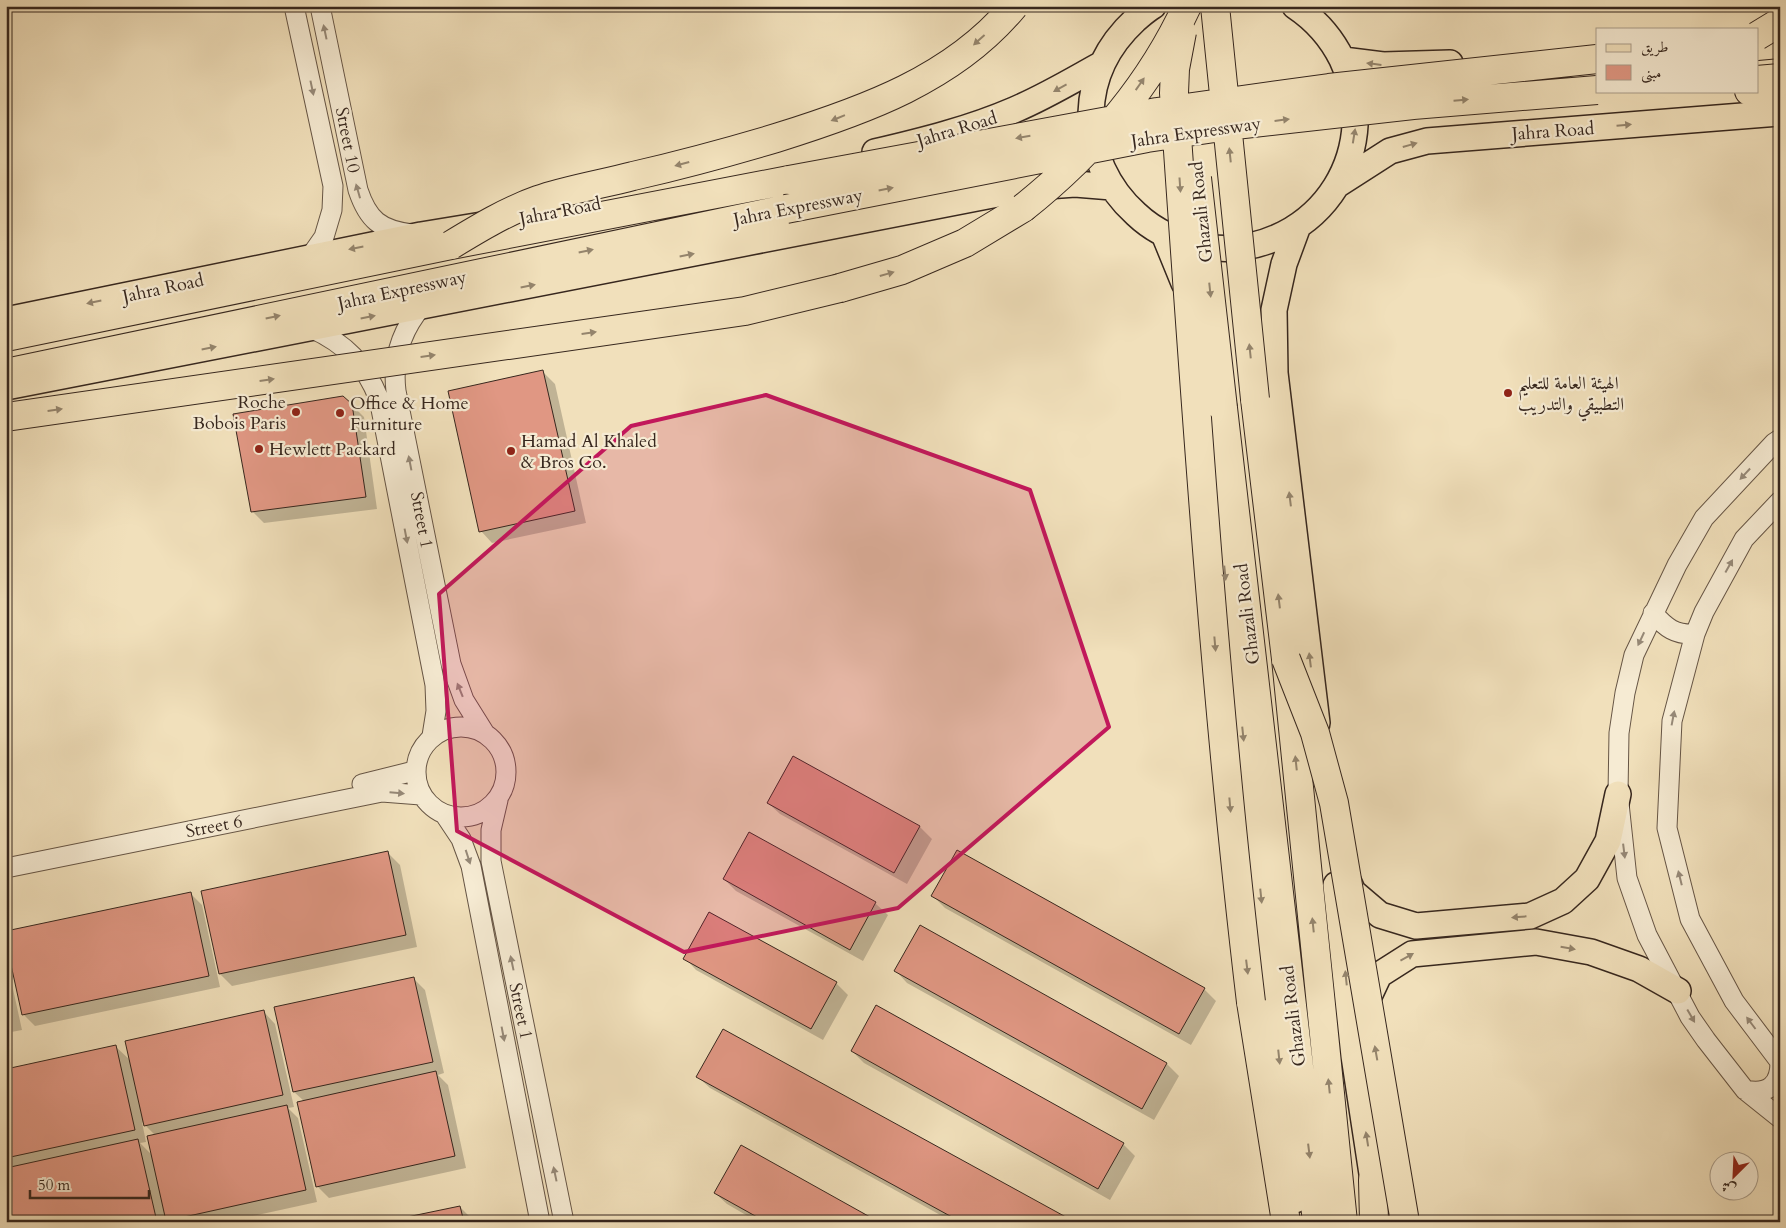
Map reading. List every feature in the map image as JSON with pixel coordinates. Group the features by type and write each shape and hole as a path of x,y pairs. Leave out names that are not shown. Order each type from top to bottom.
{"highway":[{"path":"451,245 497,218 541,199 747,146 828,122 894,96 936,73 972,46 1006,16 1014,6"},
{"name":"Ghazali Road","path":"1215,6 1255,400 1286,659 1343,1222"},
{"path":"6,417 745,311 840,288 902,270 965,243 1023,208 1054,183 1083,156 1122,110 1154,64 1183,15"},
{"path":"1183,15 1175,69 1174,93 1203,507 1239,902 1251,1002 1286,1222"},
{"name":"Ghazali Road","path":"1183,15 1187,85 1317,1222"},
{"path":"1758,34 1780,22"},
{"path":"1758,46 1780,44"},
{"name":"Jahra Expressway","path":"6,337 451,245 1157,112 1329,88 1596,59"},
{"path":"1758,80 1780,78"},
{"name":"Jahra Expressway","path":"6,372 767,213 1147,138 1235,125 1403,106 1596,90"},
{"path":"1752,92 1780,100"},
{"path":"1286,659 1315,733 1334,803 1405,1222"},
{"path":"1373,1180 1374,1222"},
{"path":"1310,1222 1313,1187"}],"main road":[{"path":"1149,7 1121,33 1102,64 1094,88 1091,114 1093,140 1100,164 1112,187 1126,206 1164,234 1190,244 1218,249 1258,244 1273,239 1298,226 1316,212 1337,185 1352,151 1356,114 1354,96 1343,60 1323,30 1296,6"},
{"path":"1758,35 1780,32"},
{"path":"1343,60 1383,65 1424,65 1596,50"},
{"name":"Jahra Road","path":"6,320 421,235 493,224 841,159 906,144 970,127 1012,111 1043,97 1102,64"},
{"name":"Jahra Road","path":"1337,185 1390,151 1427,141 1780,113"},
{"path":"6,387 1034,187 1075,184 1112,187"},
{"path":"1298,226 1284,264 1274,310 1275,373 1332,846 1354,1056 1380,1222"},
{"name":"Ghazali Road","path":"1164,234 1186,288 1198,329 1297,1222"},
{"path":"1332,846 1353,892 1380,915 1416,926 1530,916 1563,901 1587,879 1608,841 1618,794"},
{"path":"1354,1056 1364,1005 1379,975 1412,954 1536,942 1591,952 1639,969 1678,991"}],"street":[{"name":"Street 10","path":"294,6 333,186 332,210 324,237 310,257"},
{"name":"Street 10","path":"320,6 358,190 364,208 376,222 395,232 421,235"},
{"name":"Street 1","path":"422,306 401,339 395,365 396,391 451,664 464,700 484,732"},
{"name":"Street 1","path":"311,328 326,334 351,354 371,379 379,399 436,685 436,710 432,736"},
{"path":"1780,439 1774,443 1704,518 1677,565 1653,613 1634,655 1625,693 1619,734 1618,794 1628,878 1646,935 1700,1032 1745,1090 1780,1118"},
{"path":"1745,1090 1756,1092 1767,1090 1780,1073 1780,1062 1734,1001 1690,919 1667,828 1672,721 1695,634 1704,612 1744,539 1780,501"},
{"path":"1653,613 1664,626 1682,635 1695,634"},
{"path":"466,727 484,732 496,742 504,756 507,771 505,786 498,800 487,810 474,816 459,818 445,815 431,807 421,795 414,771 421,749 432,736 448,728 466,727"},
{"name":"Street 6","path":"6,854 381,781 414,771"},
{"name":"Street 6","path":"6,868 382,792 421,795"},
{"name":"Street 1","path":"498,800 491,830 491,861 564,1222"},
{"name":"Street 1","path":"445,815 461,839 471,866 540,1222"}],"highlighted area":[{"path":"766,395 1030,490 1109,727 898,908 684,952 457,831 439,594 631,426"}],"building":[{"name":"Hamad Al Khaled & Bros Co.","path":"543,370 575,511 479,532 448,391"},
{"path":"343,396 352,404 366,497 251,512 233,414"},
{"path":"793,756 920,826 894,873 767,803"},
{"path":"749,832 876,902 850,950 723,879"},
{"path":"957,850 1205,988 1179,1034 931,896"},
{"path":"388,851 406,935 219,974 201,891"},
{"path":"191,892 209,976 22,1015 6,942 6,931"},
{"path":"709,912 837,982 811,1029 683,959"},
{"path":"920,925 1167,1063 1142,1109 894,971"},
{"path":"414,977 433,1062 293,1092 274,1007"},
{"path":"6,998 10,1018 6,1019"},
{"path":"876,1005 1124,1143 1098,1189 851,1051"},
{"path":"264,1010 283,1095 144,1126 125,1041"},
{"path":"723,1029 1075,1222 961,1222 696,1077"},
{"path":"116,1045 135,1130 6,1158 6,1069"},
{"path":"436,1071 455,1156 316,1187 297,1102"},
{"path":"287,1105 306,1190 166,1221 147,1136"},
{"path":"138,1139 157,1222 11,1222 6,1202 6,1168"},
{"path":"741,1145 879,1222 766,1222 714,1193"},
{"path":"460,1206 464,1222 383,1222"}],"place":[{"name":"الهيئة العامة للتعليم التطبيقي والتدريب","path":"1508,393"},
{"name":"Roche Bobois Paris","path":"296,412"},
{"name":"Office & Home Furniture","path":"340,413"},
{"name":"Hewlett Packard","path":"259,449"},
{"name":"Hamad Al Khaled & Bros Co.","path":"511,451"}]}
